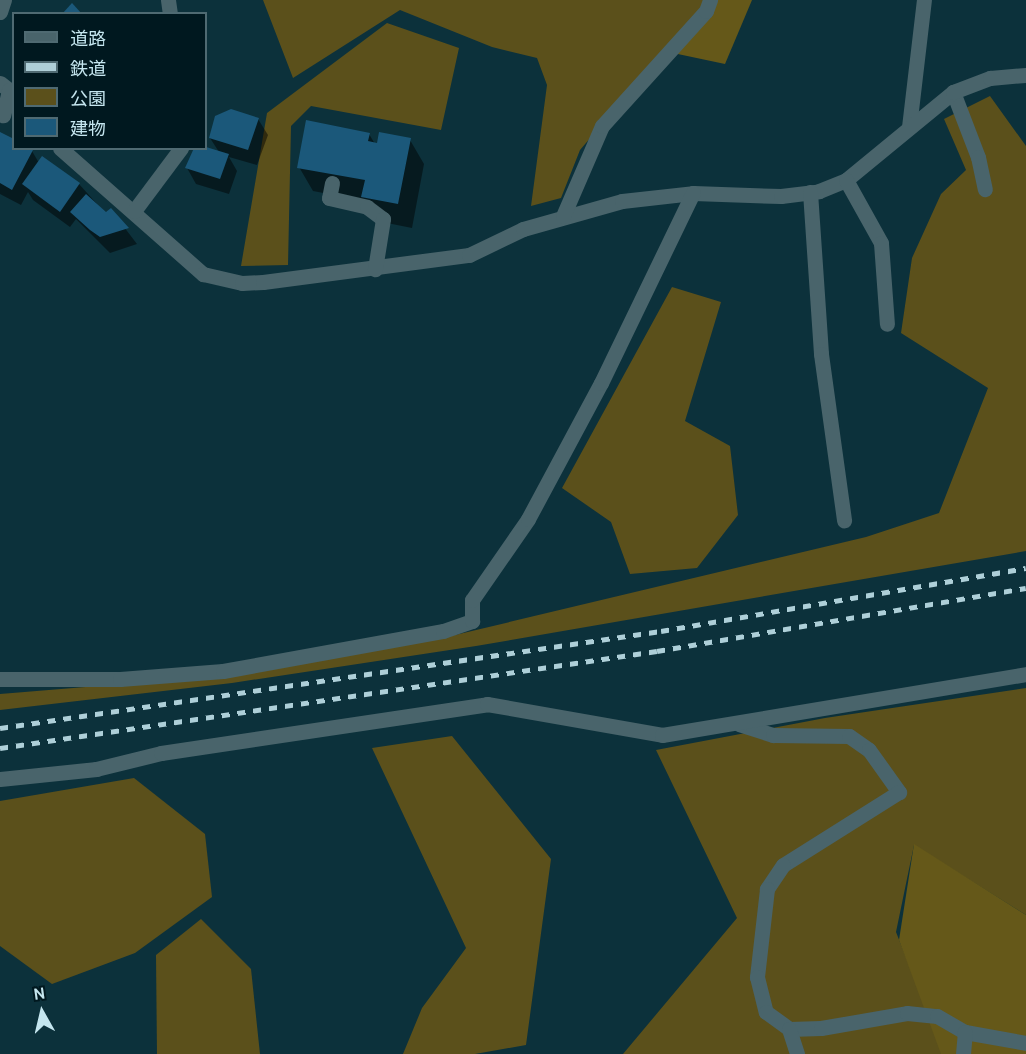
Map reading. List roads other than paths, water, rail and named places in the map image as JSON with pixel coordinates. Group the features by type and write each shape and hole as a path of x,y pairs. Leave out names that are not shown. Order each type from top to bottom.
{"street":[{"path":"0,12 4,0"},
{"path":"563,216 602,126 706,11 710,0"},
{"path":"909,128 924,0"},
{"path":"62,150 203,274 223,280 263,282 469,255 523,229 622,201 693,193 781,196 810,192 846,180 952,92 990,78 1026,75"},
{"path":"0,84 9,90 5,116"},
{"path":"952,92 978,157 985,189"},
{"path":"134,211 180,150"},
{"path":"846,180 882,243 887,324"},
{"path":"332,183 329,198 367,207 383,219 375,269"},
{"path":"810,192 821,354 844,520"},
{"path":"0,679 120,679 223,671 443,630 472,621 472,600 528,519 601,383 693,193"},
{"path":"0,779 96,769 161,753 487,705 662,735 1026,675"},
{"path":"736,723 773,735 849,736 869,750 899,792 783,865 767,889 757,977 766,1012 789,1029 797,1054"},
{"path":"789,1029 821,1028 907,1013 937,1016 965,1032 1026,1043"},
{"path":"963,1054 965,1032"}],"railway":[{"path":"0,728 661,631 1026,568"},
{"path":"0,748 657,651 1026,588"}]}
